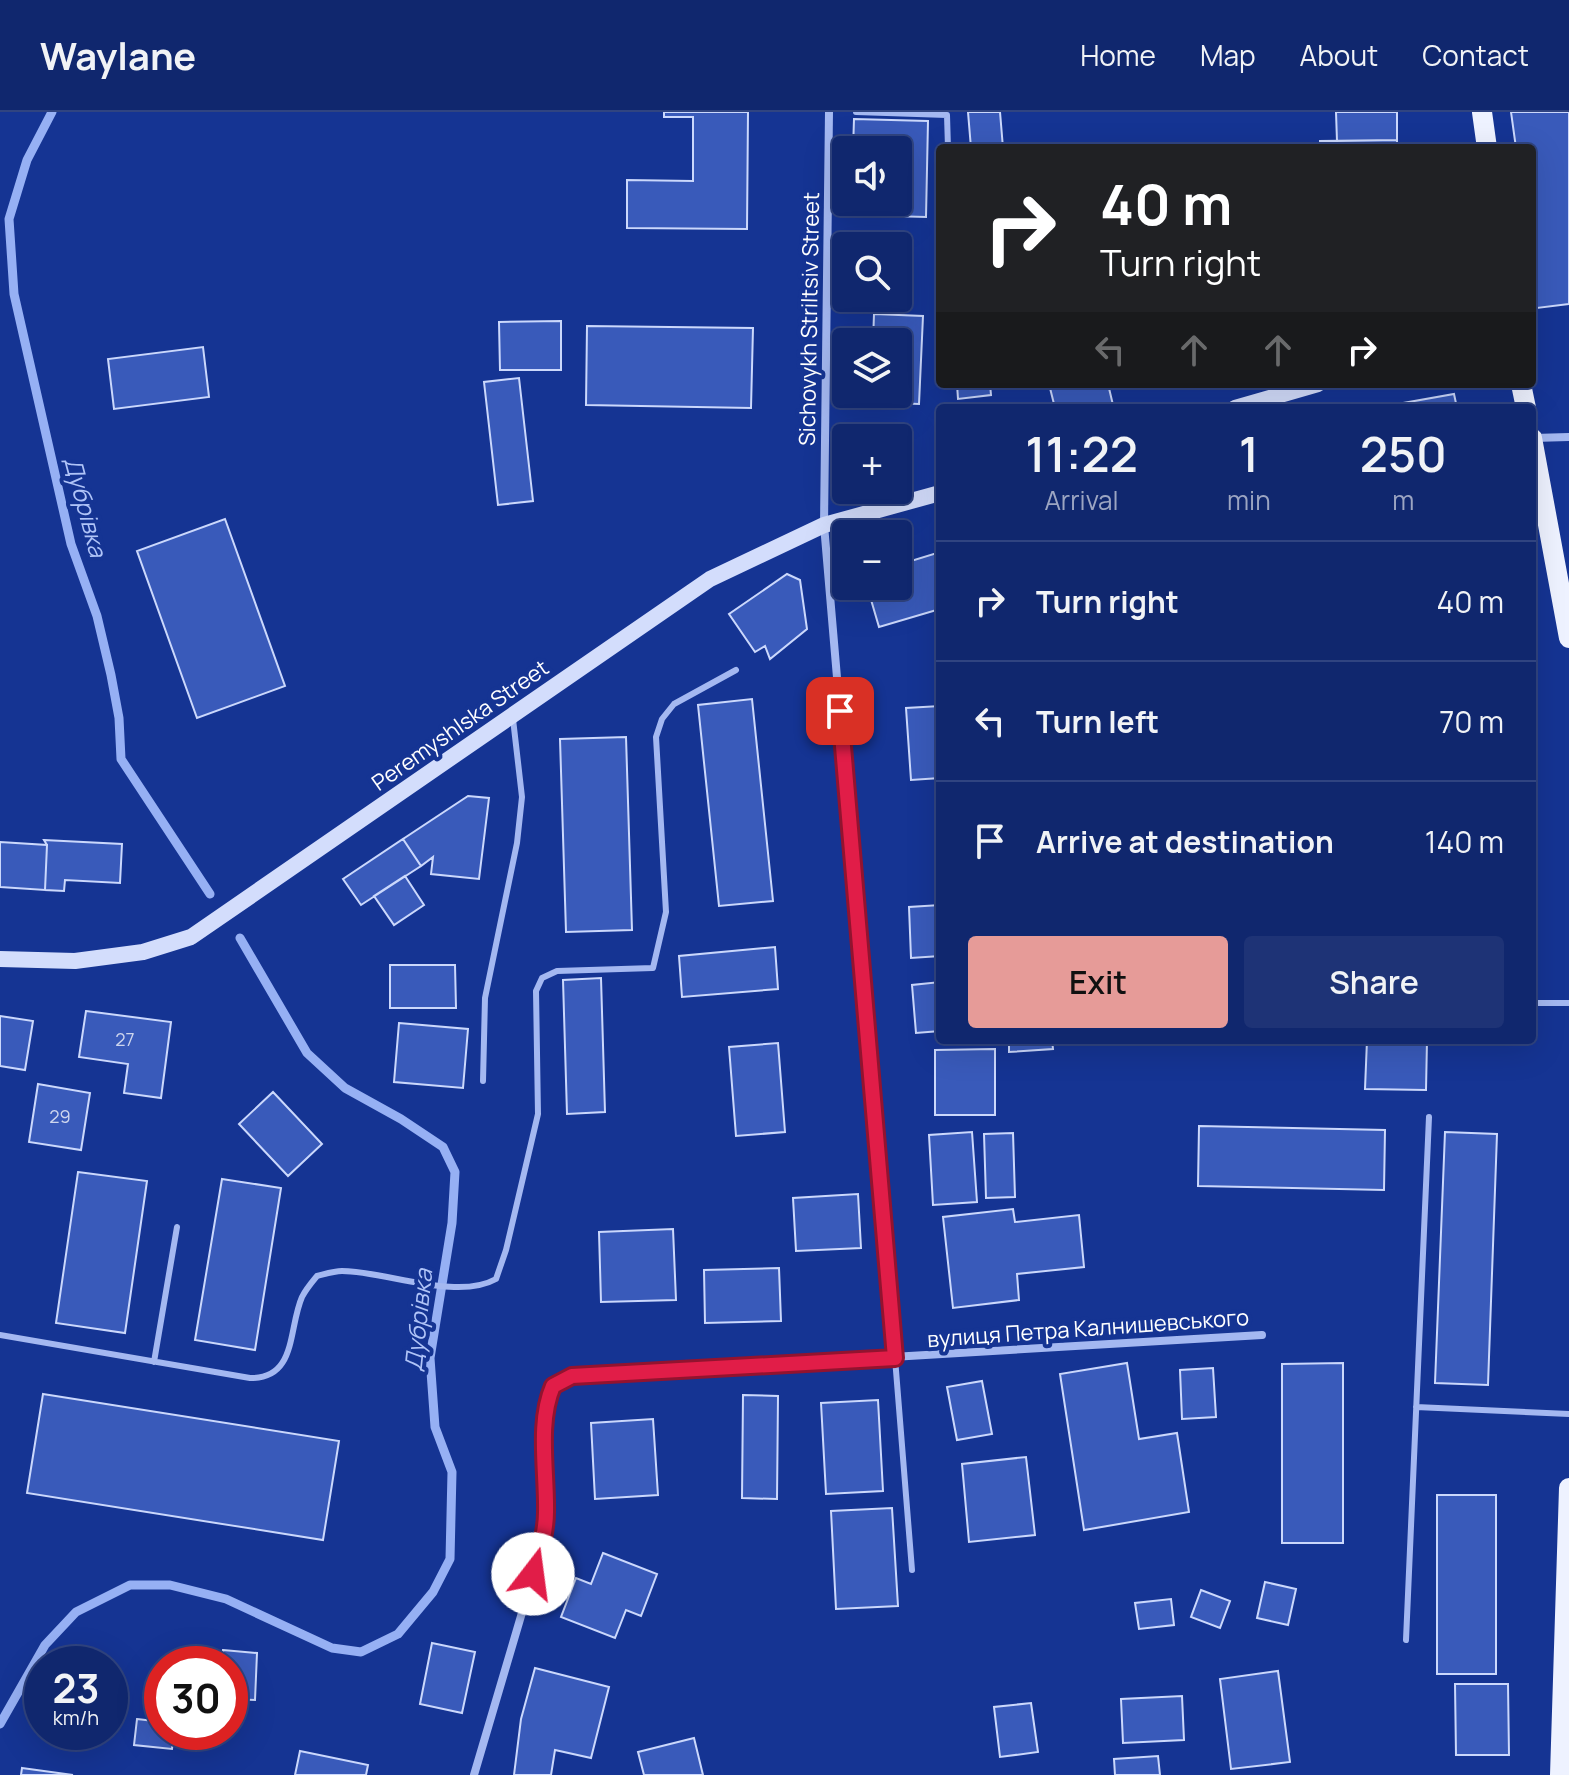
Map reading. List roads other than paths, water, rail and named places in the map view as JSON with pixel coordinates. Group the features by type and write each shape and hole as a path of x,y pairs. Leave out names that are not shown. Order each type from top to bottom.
{"main road":[{"path":"1482,112 1486,144"},
{"path":"1249,404 1304,388"},
{"path":"1536,460 1569,638"},
{"name":"Peremyshlska Street","path":"0,959 88,959 143,952 191,937 710,579 824,525 936,494"},
{"path":"1560,1775 1566,1666 1569,1488"}],"street":[{"name":"Sichovykh Striltsiv Street","path":"829,112 824,525 895,1358"},
{"path":"1536,438 1569,437"},
{"name":"вулиця Петра Калнишевського","path":"474,1775 542,1545 546,1516 545,1403 553,1386 572,1376 1262,1335"}],"lane":[{"path":"856,112 947,115 948,144"},
{"path":"0,1335 250,1378 265,1378 278,1370 286,1356 303,1296 317,1276 341,1271 407,1282 470,1287 484,1286 496,1279 506,1250 538,1114 536,991 542,978 557,971 653,968 666,912 656,737 662,719 674,704 736,670"},
{"path":"483,1081 485,998 517,843 522,797 513,715"},
{"path":"1536,1003 1569,1003"},
{"path":"1406,1640 1429,1117"},
{"path":"154,1362 177,1227"},
{"path":"895,1358 912,1570"},
{"path":"1416,1407 1569,1414"}],"waterway":[{"name":"Дубрівка","path":"52,112 27,160 9,219 14,294 71,544 97,616 111,675 119,718 121,759 210,894"},
{"name":"Дубрівка","path":"0,1724 45,1645 76,1612 130,1585 170,1585 226,1599 332,1648 361,1652 398,1634 433,1592 450,1559 452,1472 435,1427 430,1358 452,1223 455,1172 443,1147 345,1088 307,1053 240,938"}]}
